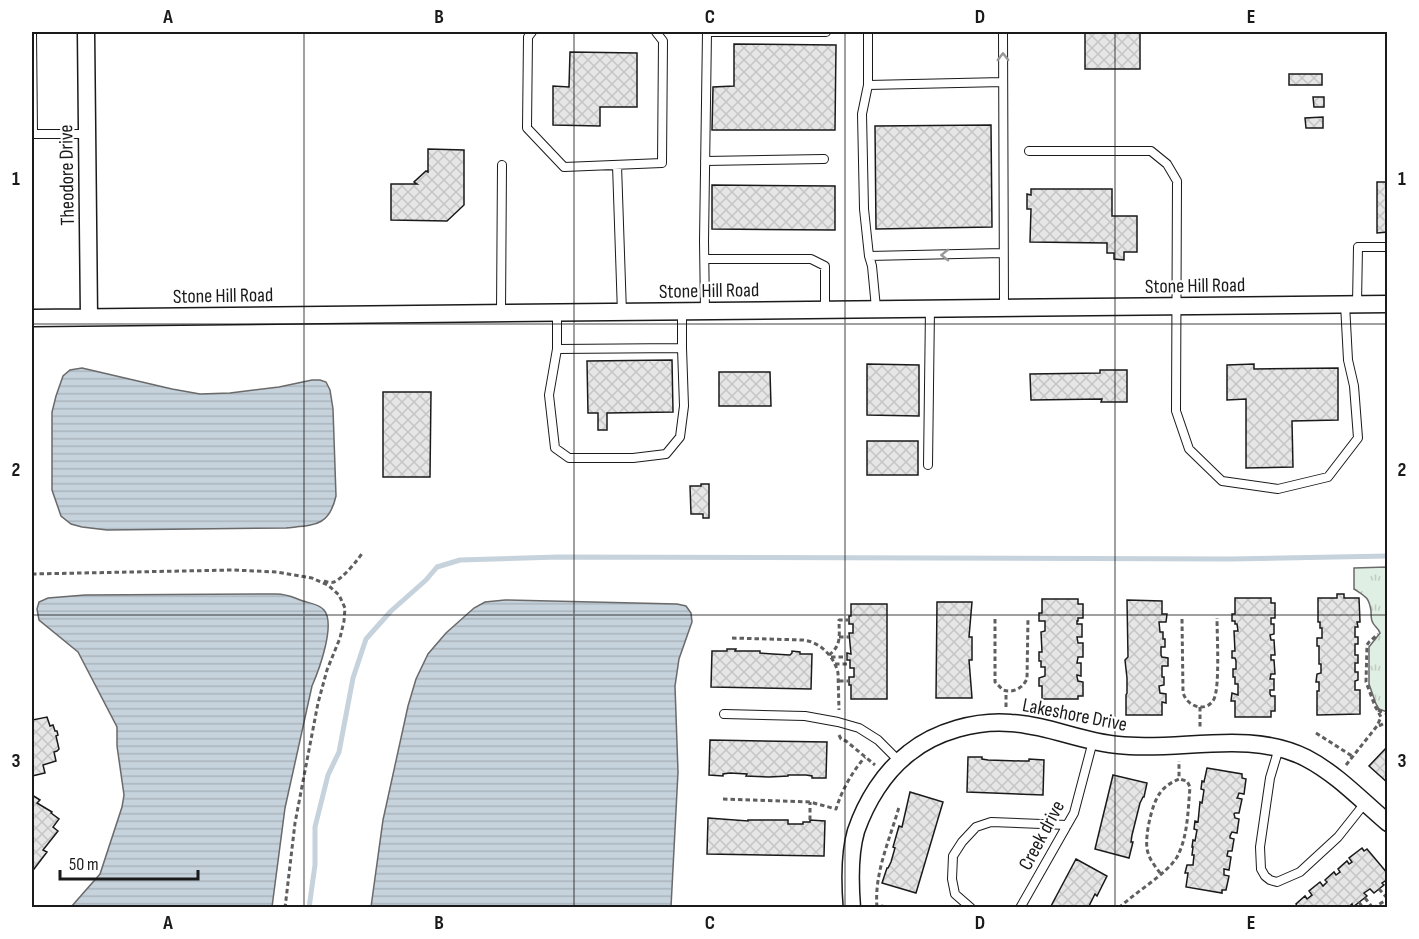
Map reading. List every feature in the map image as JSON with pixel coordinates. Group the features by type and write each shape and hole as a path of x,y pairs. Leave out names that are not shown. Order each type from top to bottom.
{"street":[{"name":"Theodore Drive","path":"86,32 89,317"},
{"name":"Stone Hill Road","path":"32,318 1388,303"},
{"name":"Lakeshore Drive","path":"852,908 851,858 855,833 864,810 881,782 911,751 942,735 969,726 1009,722 1124,746 1262,744 1297,754 1325,769 1388,823"}],"lane":[{"path":"32,32 32,134 87,134"},
{"path":"532,32 528,37 527,128 564,166 662,163 663,41 656,32"},
{"path":"705,311 707,32 826,32"},
{"path":"868,32 868,85 862,114 864,209 876,308"},
{"path":"1003,32 1004,307"},
{"path":"868,85 1003,82"},
{"path":"1029,150 1151,151 1167,164 1177,181 1176,411 1189,449 1222,481 1278,489 1328,477 1358,438 1354,386 1348,360 1351,304 1358,247 1388,247"},
{"path":"705,161 824,159"},
{"path":"501,313 502,165"},
{"path":"618,165 622,313"},
{"path":"870,256 1003,253"},
{"path":"705,259 811,259 825,266 825,309"},
{"path":"928,465 930,308"},
{"path":"557,312 558,349 549,395 555,448 569,458 633,458 666,454 680,437 684,406 682,312"},
{"path":"558,349 682,348"},
{"path":"724,714 805,716 838,722 859,728 878,740 899,761"},
{"name":"Creek drive","path":"1020,908 1074,813 1093,741"},
{"path":"1279,748 1270,778 1260,847 1261,870 1270,880 1277,882 1300,872 1338,837 1365,803"},
{"path":"971,908 955,894 952,879 953,856 976,827 991,822 1067,825"}],"path":[{"path":"317,580 331,582 338,580 363,552"},
{"path":"32,574 233,570 277,572 312,578 328,585 339,595 345,608 344,621 318,703 295,823 285,908"},
{"path":"995,620 995,682 1006,691 1022,687 1027,679 1028,618"},
{"path":"1182,619 1184,697 1194,706 1200,707 1212,702 1217,689 1217,618"},
{"path":"830,656 837,648 839,620 849,620"},
{"path":"1342,768 1381,719 1366,682 1366,650 1369,642 1378,634"},
{"path":"839,637 849,637"},
{"path":"732,638 809,640 819,646 830,656 838,673 839,712"},
{"path":"830,656 848,657"},
{"path":"835,664 850,664"},
{"path":"838,681 849,681"},
{"path":"1006,691 1006,712"},
{"path":"1200,707 1200,734"},
{"path":"1378,710 1388,714"},
{"path":"1377,726 1388,721"},
{"path":"839,730 841,739 878,766"},
{"path":"1316,733 1352,756"},
{"path":"723,799 810,802 836,809 854,770 865,757"},
{"path":"1179,757 1179,779"},
{"path":"1119,908 1160,873 1177,856 1183,842 1190,786 1187,781 1179,779 1165,787 1156,800 1148,830 1146,841 1148,853 1160,873"},
{"path":"810,802 810,820"},
{"path":"893,908 879,906 876,896 878,879 899,807"},
{"path":"1365,898 1373,908 1388,899 1379,889"},
{"path":"1359,902 1363,908"}],"green space":[{"path":"1387,567 1388,712 1379,709 1369,684 1369,647 1380,633 1372,621 1368,600 1354,589 1354,568"}],"shaded area":[{"path":"82,368 200,394 279,387 312,380 326,382 330,390 333,409 336,496 329,514 312,525 286,528 107,530 71,524 61,516 52,490 52,412 63,376 70,370"},
{"path":"276,594 290,596 319,606 324,610 328,626 325,647 312,686 285,808 272,907 71,907 100,874 122,807 124,795 117,746 117,727 78,652 39,620 37,609 39,602 48,598 85,595"},
{"path":"505,600 677,604 686,606 691,613 692,622 679,659 675,686 678,772 671,907 371,907 383,820 416,679 428,654 446,633 474,608 485,602"}],"building":[{"path":"1085,32 1140,32 1140,69 1085,69"},
{"path":"734,44 836,45 835,130 712,130 713,87 734,86"},
{"path":"570,52 637,53 637,107 600,107 600,126 553,125 553,86 569,87"},
{"path":"1289,74 1322,74 1322,85 1289,85"},
{"path":"1313,97 1324,97 1324,107 1314,107"},
{"path":"1323,117 1323,128 1306,128 1305,118"},
{"path":"991,125 992,227 876,229 875,126"},
{"path":"428,149 464,150 464,205 447,221 391,220 391,184 417,184 414,182 426,171 428,172"},
{"path":"1377,182 1388,182 1388,232 1377,233"},
{"path":"712,185 835,186 835,230 712,229"},
{"path":"1031,189 1112,189 1112,216 1137,216 1137,252 1124,252 1124,260 1114,259 1114,253 1107,253 1107,243 1030,242 1031,209 1027,209 1027,194 1031,195"},
{"path":"672,360 673,412 607,413 607,430 598,430 598,413 588,413 587,361"},
{"path":"867,364 919,365 919,416 867,415"},
{"path":"1254,364 1254,369 1338,368 1338,420 1292,421 1293,467 1246,468 1246,399 1227,400 1227,365"},
{"path":"1100,370 1127,370 1127,402 1101,402 1102,399 1031,400 1030,374 1100,373"},
{"path":"719,372 770,372 771,406 719,406"},
{"path":"383,392 431,392 430,477 383,477"},
{"path":"867,441 918,441 918,475 867,475"},
{"path":"701,484 709,484 709,518 703,518 703,514 691,514 690,486 701,486"},
{"path":"1337,594 1344,594 1344,598 1359,598 1360,622 1357,622 1358,627 1355,627 1358,644 1355,644 1355,655 1358,655 1358,663 1355,663 1355,672 1358,672 1358,680 1355,681 1355,690 1360,690 1360,714 1317,715 1319,682 1316,682 1317,674 1321,673 1321,664 1319,664 1317,638 1322,638 1322,628 1318,622 1318,598 1337,598"},
{"path":"1235,598 1271,598 1271,603 1275,603 1275,618 1271,618 1271,624 1274,624 1274,634 1270,635 1271,640 1274,640 1275,655 1271,655 1271,660 1274,660 1275,674 1271,674 1270,679 1274,679 1274,690 1270,690 1270,694 1275,696 1275,711 1271,711 1271,717 1235,717 1235,701 1231,701 1232,693 1238,695 1238,684 1235,684 1235,677 1233,677 1236,661 1232,658 1232,651 1235,651 1234,631 1238,631 1237,624 1232,621 1232,614 1235,614"},
{"path":"1042,599 1078,599 1078,604 1083,604 1083,618 1078,618 1077,621 1077,624 1082,624 1082,637 1077,637 1078,643 1083,643 1083,657 1078,657 1077,663 1081,663 1081,676 1077,675 1077,677 1078,681 1083,682 1083,696 1078,696 1078,699 1042,699 1042,686 1039,686 1039,678 1045,676 1045,667 1041,667 1039,652 1042,652 1041,632 1045,631 1045,621 1039,621 1039,613 1042,613"},
{"path":"1127,600 1162,601 1162,614 1167,614 1166,622 1159,622 1160,632 1163,632 1163,639 1165,639 1165,647 1161,647 1161,655 1168,658 1168,666 1162,666 1164,685 1159,686 1160,693 1166,694 1166,703 1162,702 1162,715 1126,715"},
{"path":"937,602 972,602 969,637 972,637 972,660 969,660 972,698 936,698"},
{"path":"851,604 887,604 887,699 851,699 849,677 854,677 854,668 850,668 847,653 851,654 849,633 853,633 853,624 849,624"},
{"path":"727,649 790,655 792,651 812,654 811,689 711,687 712,651 727,651"},
{"path":"47,717 50,726 53,725 58,735 56,736 59,749 54,752 56,761 43,765 45,773 32,776 32,720"},
{"path":"710,740 827,742 826,778 812,778 806,775 746,776 747,774 730,773 723,774 723,776 709,775"},
{"path":"1388,747 1388,783 1369,766"},
{"path":"968,757 982,757 988,760 1044,760 1043,795 967,792"},
{"path":"1207,768 1242,774 1242,778 1246,779 1244,794 1239,793 1237,798 1242,799 1239,813 1234,814 1235,818 1239,819 1237,833 1232,832 1230,836 1234,839 1232,851 1228,851 1227,856 1231,857 1229,870 1224,869 1224,875 1229,876 1226,890 1222,890 1222,893 1186,887 1188,873 1185,873 1187,865 1193,865 1192,847 1197,830 1194,829 1195,821 1198,822 1204,790 1201,789 1202,781 1204,782"},
{"path":"1113,775 1147,783 1132,835 1131,842 1133,842 1129,858 1095,849"},
{"path":"910,792 943,802 916,893 882,883 891,862 899,826 902,827"},
{"path":"32,795 40,800 37,803 59,819 53,827 58,831 43,850 47,852 34,869 32,868"},
{"path":"708,818 748,821 788,820 788,824 803,824 810,820 825,821 824,856 707,854"},
{"path":"1362,848 1364,851 1367,849 1388,874 1388,879 1382,883 1384,885 1374,893 1370,889 1364,893 1367,896 1353,907 1352,904 1348,908 1298,908 1296,904 1305,896 1307,899 1312,895 1309,891 1320,882 1323,886 1327,882 1325,880 1334,872 1336,875 1340,872 1338,869 1347,861 1349,864 1352,862 1349,858"},
{"path":"1076,859 1107,876 1097,896 1095,894 1088,908 1050,908"}],"waterway":[{"path":"309,908 315,865 315,827 328,775 339,752 353,678 366,639 391,611 437,567 460,560 558,557 1230,559 1388,556"}]}
